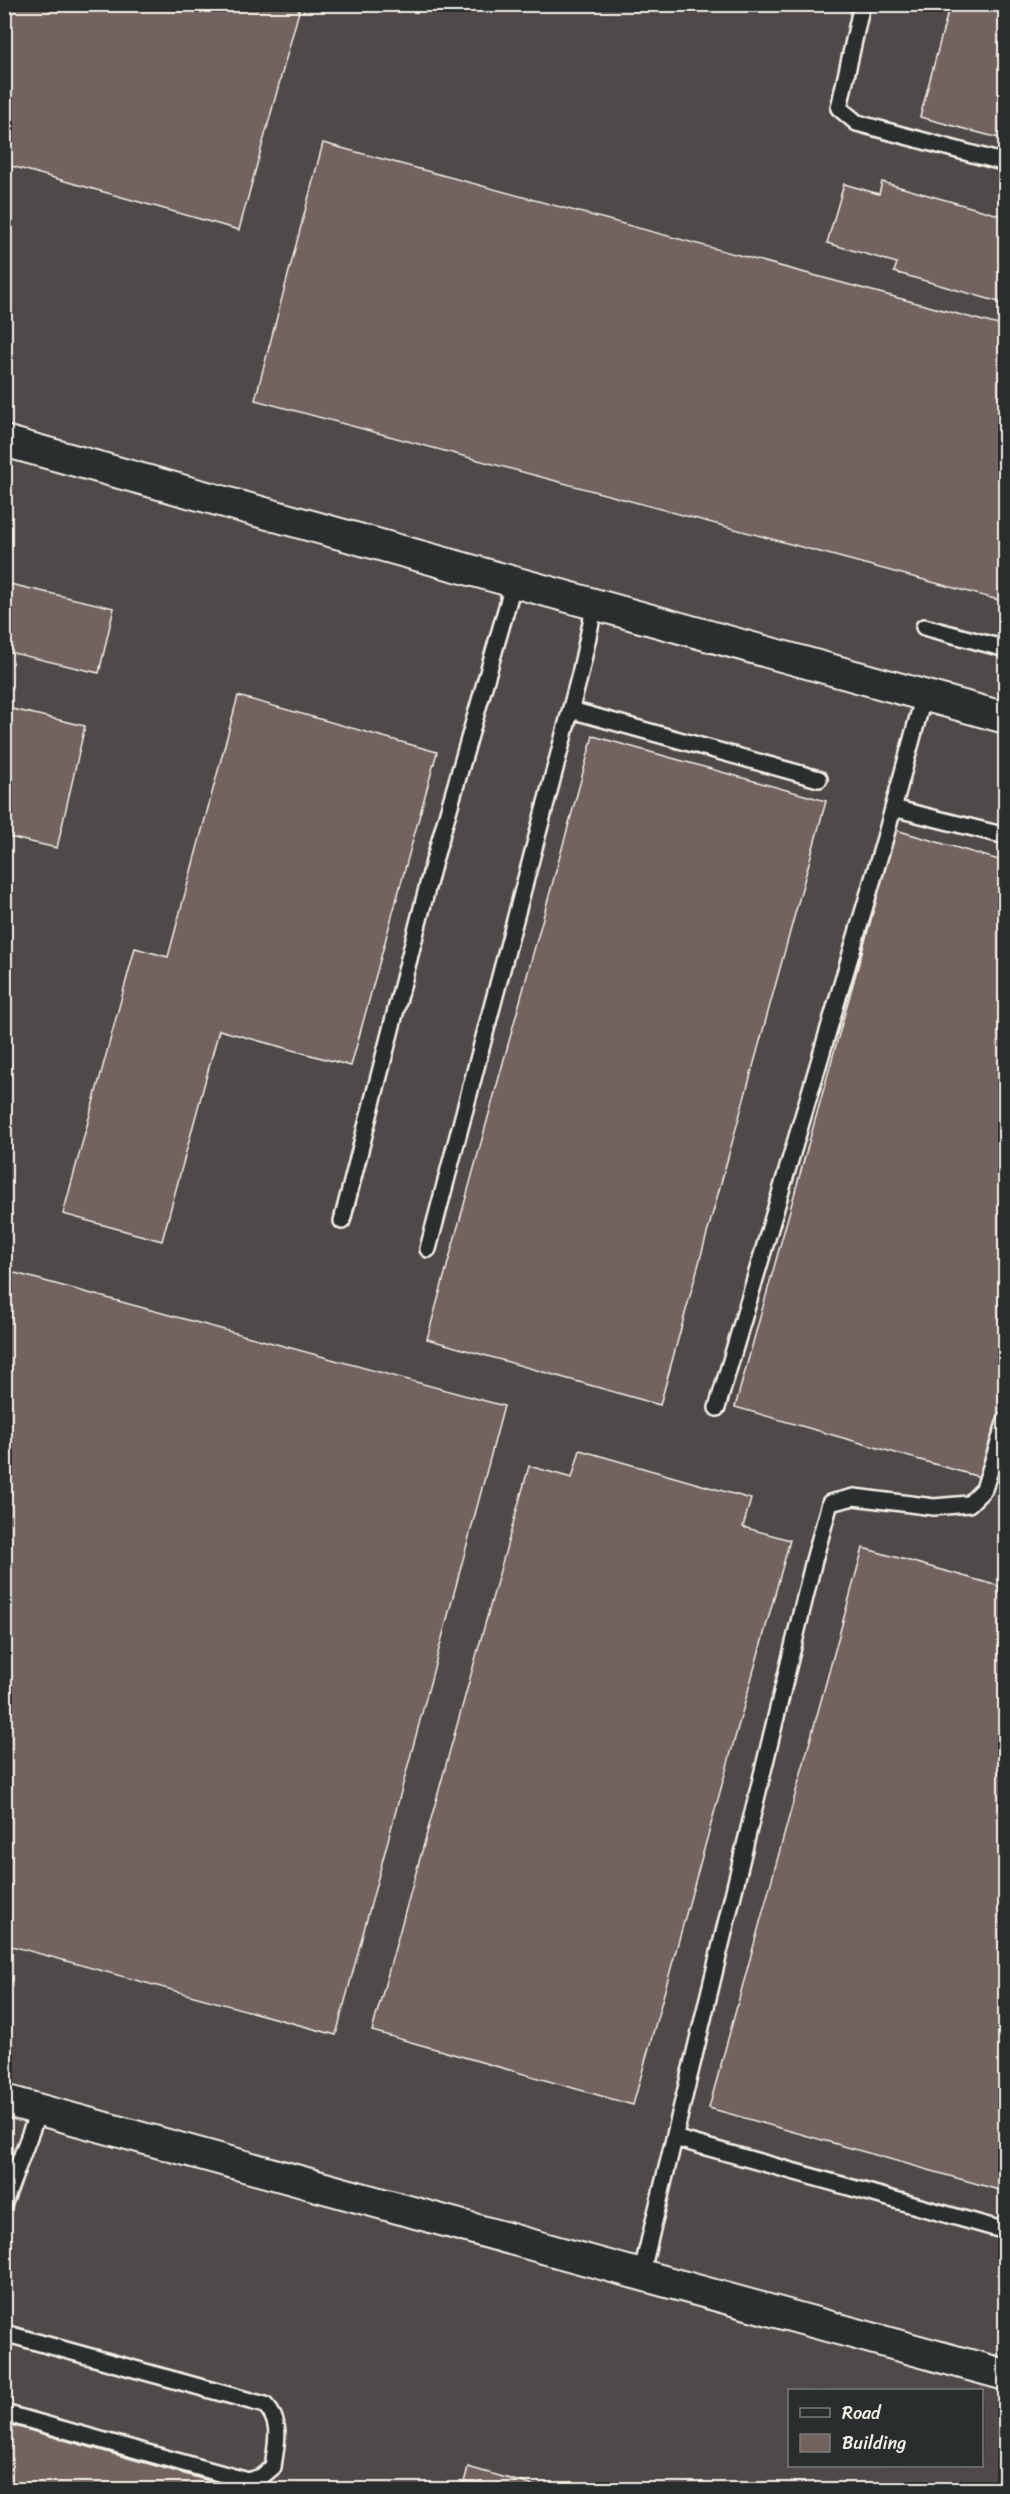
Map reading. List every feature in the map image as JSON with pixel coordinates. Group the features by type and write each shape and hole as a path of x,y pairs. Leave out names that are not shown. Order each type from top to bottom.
{"street":[{"path":"4,441 1005,718"},
{"path":"4,2100 1005,2375"}],"lane":[{"path":"862,4 839,108 857,123 1005,163"},
{"path":"342,1221 434,861 514,582"},
{"path":"428,1250 571,710 595,604"},
{"path":"924,627 1005,649"},
{"path":"717,1408 924,695"},
{"path":"571,710 819,779"},
{"path":"893,808 1005,836"},
{"path":"641,2275 814,1560 830,1503 854,1497 934,1507 969,1504 984,1489 1005,1420"},
{"path":"4,2202 39,2110"},
{"path":"674,2138 1005,2231"},
{"path":"4,2333 265,2404 274,2413 278,2427 273,2467 261,2477 248,2481 4,2413"}],"shaded area":[{"path":"5,5 1005,5 1005,2489 5,2490"}],"building":[{"path":"4,4 301,4 239,230 4,164"},
{"path":"950,4 1006,4 1006,140 920,117"},
{"path":"323,143 1006,327 1006,602 255,400"},
{"path":"882,182 1006,217 1006,304 894,272 897,263 827,243 844,184 879,194"},
{"path":"10,584 114,608 99,673 4,651 4,610"},
{"path":"238,696 437,752 351,1066 219,1030 162,1241 63,1214 135,948 168,957"},
{"path":"4,707 85,726 57,848 4,836"},
{"path":"593,736 826,801 660,1405 427,1339"},
{"path":"896,830 1006,862 1006,1396 983,1478 735,1407"},
{"path":"4,1270 504,1406 336,2035 4,1944"},
{"path":"580,1450 751,1499 743,1527 790,1540 633,2105 372,2031 529,1466 572,1478"},
{"path":"863,1548 1006,1588 1006,2192 709,2108"},
{"path":"4,2423 241,2490 4,2490"},
{"path":"468,2467 549,2490 462,2490"}]}
